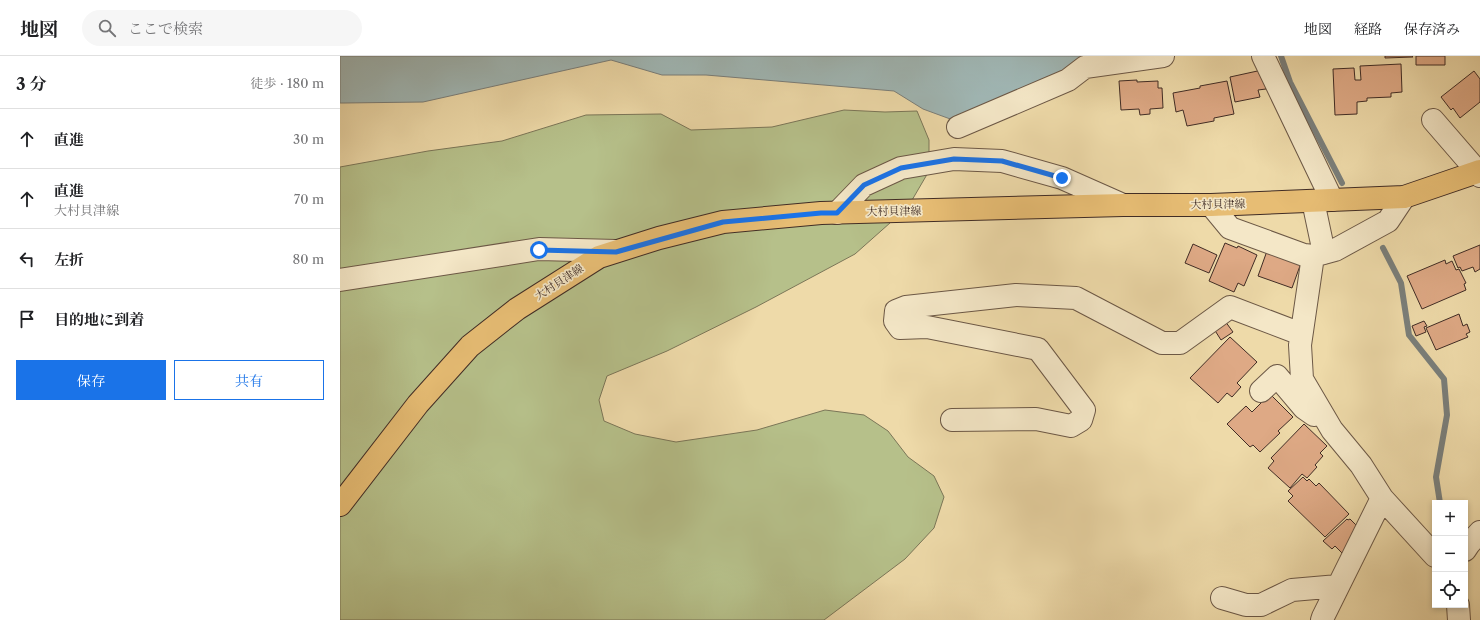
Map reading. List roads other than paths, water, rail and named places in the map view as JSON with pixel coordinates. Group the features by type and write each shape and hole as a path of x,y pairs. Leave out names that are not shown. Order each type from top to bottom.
{"main road":[{"name":"大村貝津線","path":"340,505 418,404 470,346 517,309 599,256 723,222 821,213 1123,205 1211,205 1404,197 1479,173"}],"street":[{"path":"958,127 1068,80 1086,68 1163,56"},
{"path":"1262,56 1323,200 1318,255 1301,334 1300,345 1302,379 1331,428 1361,465 1382,498 1432,553"},
{"path":"1433,120 1479,173"},
{"path":"837,213 864,185 901,168 954,159 1002,161 1062,178 1123,205"},
{"path":"1211,205 1230,228 1304,254 1318,255 1335,250 1388,221 1404,197"},
{"path":"340,280 539,250 616,252"},
{"path":"952,420 1036,419 1071,426 1081,420 1084,410 1038,349 927,327 900,328 895,321 896,311 906,307 1016,295 1076,298 1162,343 1180,343 1230,307 1301,334"},
{"path":"1261,391 1277,376 1304,408 1331,428"},
{"path":"1322,620 1382,498"},
{"path":"1468,546 1480,532"},
{"path":"1222,598 1246,605 1261,606 1292,590 1338,586"},
{"path":"1458,608 1459,620"}],"water":[{"path":"340,56 1125,56 953,120 923,109 894,91 706,75 662,75 611,60 423,102 340,103"}],"waterway":[{"path":"1281,56 1290,82 1342,183"},
{"path":"1383,248 1401,283 1409,335 1444,379 1447,415 1436,477 1440,500"}]}
